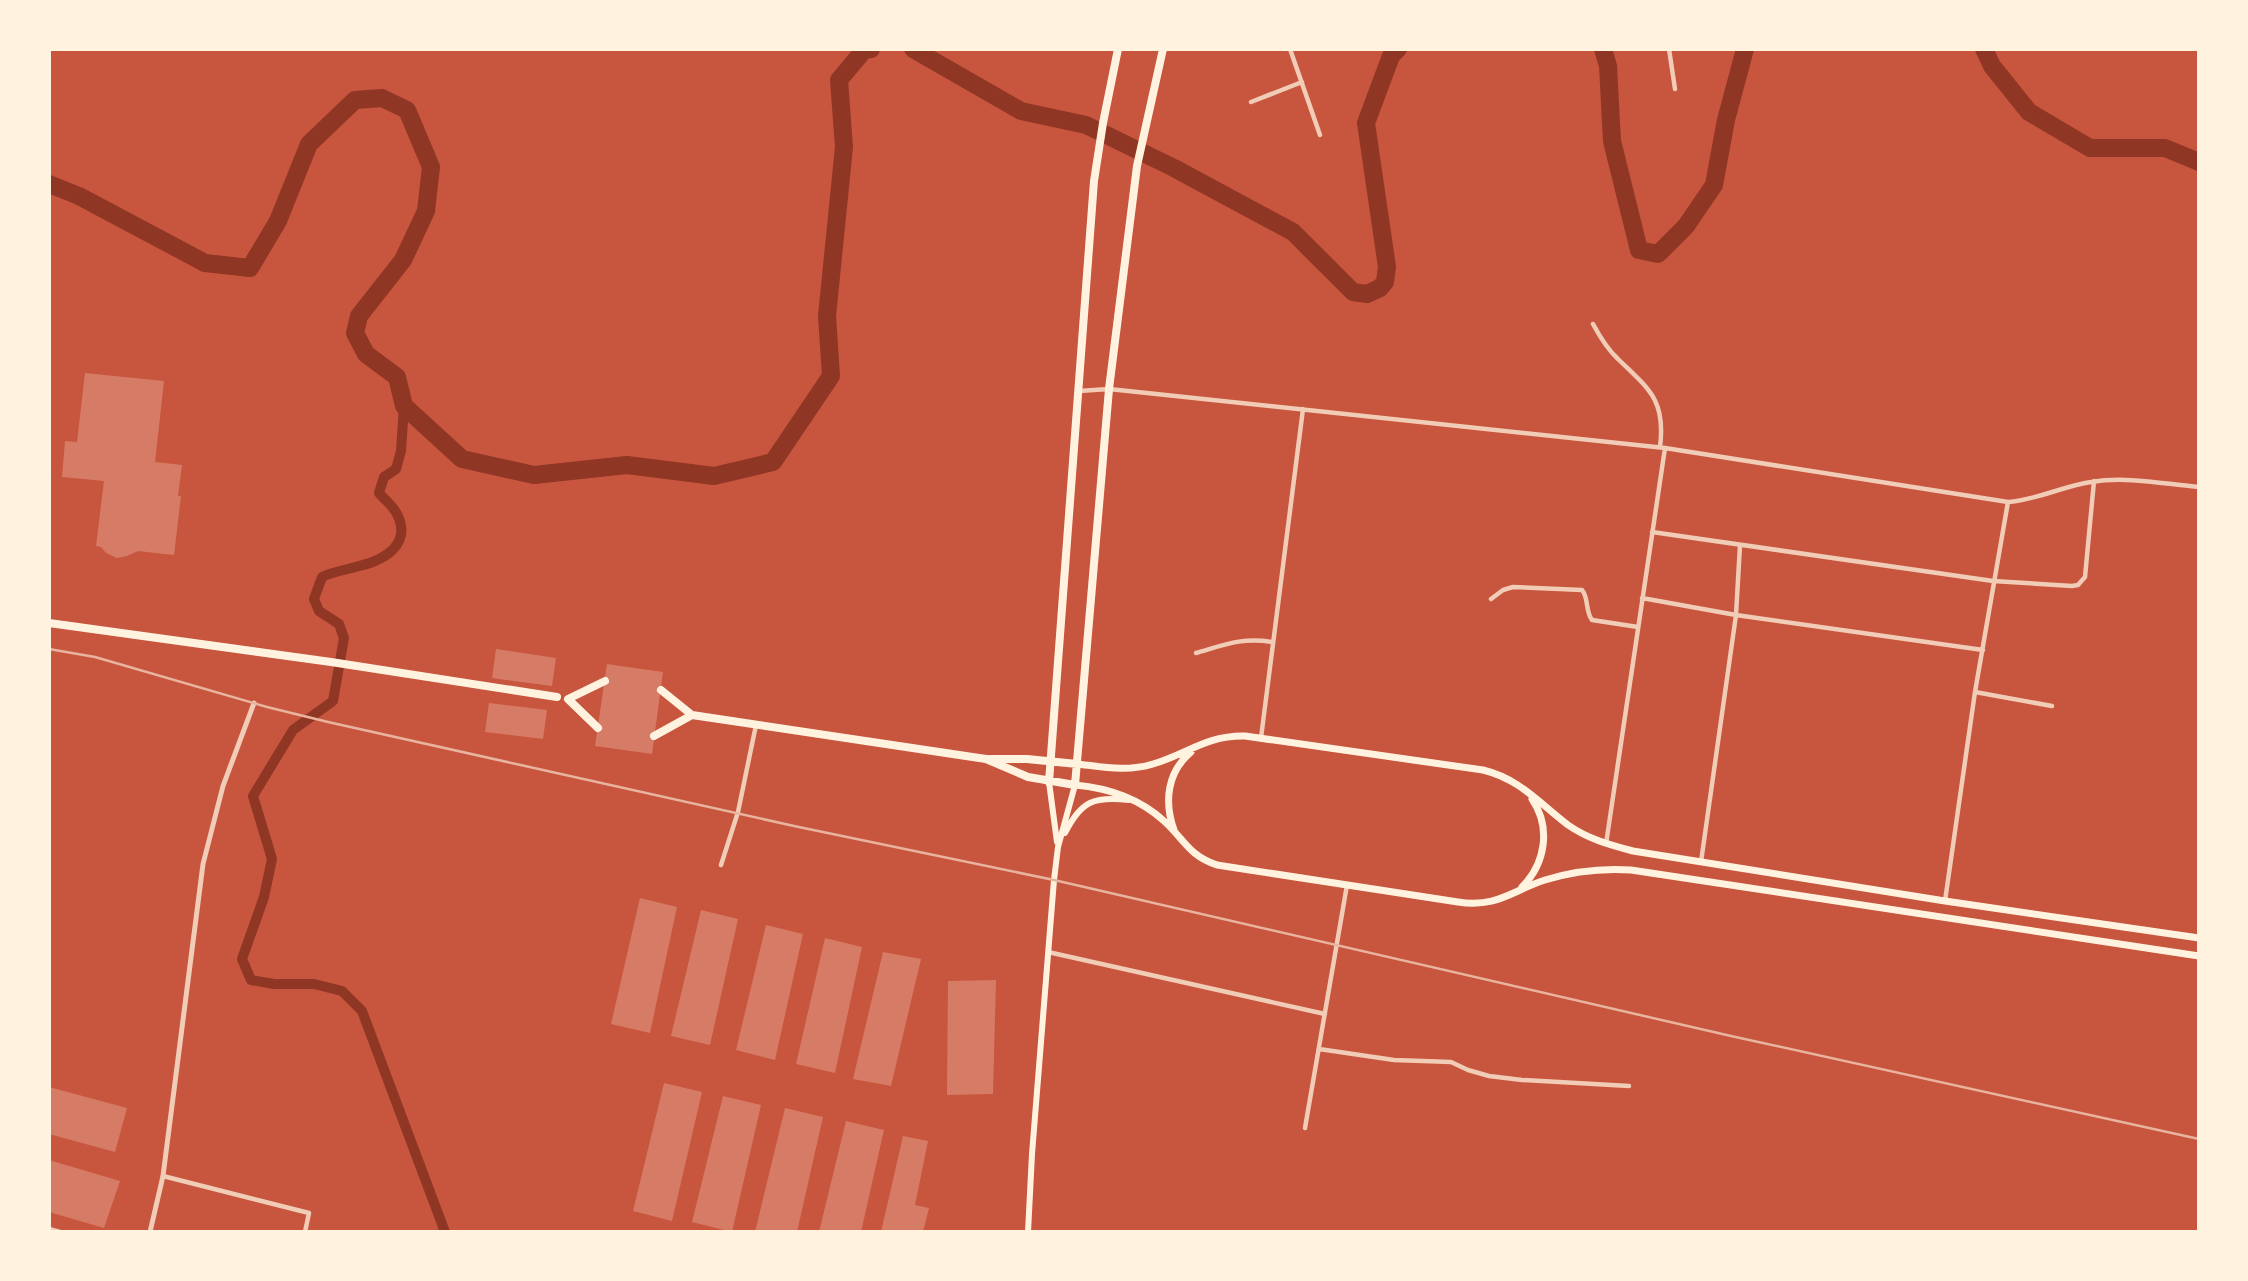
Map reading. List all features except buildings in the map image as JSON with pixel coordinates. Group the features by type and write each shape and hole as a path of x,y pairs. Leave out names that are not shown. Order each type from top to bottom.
{"highway":[{"path":"1049,782 1094,181 1118,49"},
{"path":"986,759 1028,777 1075,785 1109,389 1133,196 1163,49"},
{"path":"49,623 400,672 556,697"},
{"path":"598,728 568,699 604,681"},
{"path":"661,690 692,715 986,759 1077,764"},
{"path":"654,736 692,715"}],"main road":[{"path":"1077,764 1133,769 1155,764 1210,739 1227,735 1483,770 1500,774 1523,788 1587,837 1633,852 2199,938"},
{"path":"1176,834 1169,816 1168,791 1175,771 1185,757 1198,746"},
{"path":"1049,782 1058,847"},
{"path":"1028,1232 1058,847 1075,785 1114,791 1137,802 1163,820 1192,853 1217,865 1347,885 1473,904 1497,901 1568,873 1631,870 2199,956"},
{"path":"1515,893 1529,880 1538,866 1544,846 1544,827 1540,813 1523,788"},
{"path":"1058,847 1076,811 1084,806 1110,798 1137,802"}],"street":[{"path":"1290,49 1320,135"},
{"path":"1669,49 1675,89"},
{"path":"1251,102 1302,82"},
{"path":"1593,324 1604,344 1654,396 1662,435 1652,532 1606,845"},
{"path":"1079,391 1109,389 1662,448 2008,502 2094,481 2119,480 2199,487"},
{"path":"1261,738 1303,409"},
{"path":"1652,532 1993,581 2072,586 2083,581 2085,577 2094,481"},
{"path":"1945,901 1975,692 2008,502"},
{"path":"1701,862 1736,615 1740,545"},
{"path":"1491,598 1514,587 1582,590 1592,620 1638,627"},
{"path":"1642,598 1736,615 1983,650"},
{"path":"1196,653 1241,640 1272,642"},
{"path":"1975,692 2052,706"},
{"path":"150,1232 163,1176 203,864 223,786 254,703"},
{"path":"721,864 738,812 757,724"},
{"path":"1305,1128 1347,885"},
{"path":"1048,952 1325,1014"},
{"path":"1319,1049 1394,1060 1451,1062 1468,1070 1500,1077 1629,1086"},
{"path":"163,1176 309,1213 305,1232"},
{"path":"49,1228 60,1232"}],"waterway":[{"path":"49,184 79,196 205,263 250,268 278,221 309,144 355,100 382,98 407,110 431,167 426,211 403,260 359,316 355,333 366,354 397,377 404,406 462,459 534,475 627,465 714,476 773,462 831,376 827,316 844,147 839,80 864,50 871,49"},
{"path":"913,49 1021,111 1086,125 1174,168 1293,232 1353,292 1367,294 1380,288 1385,282 1387,267 1366,123 1391,56 1398,49"},
{"path":"1603,49 1608,66 1612,141 1639,250 1658,254 1686,226 1714,185 1726,120 1745,49"},
{"path":"1984,49 1992,66 2029,112 2090,148 2165,148 2199,162"},
{"path":"404,406 401,451 396,469 384,477 379,493 397,514 401,525 398,542 378,560 322,577 314,599 319,611 339,624 344,638 333,701 293,730 253,796 272,859 264,897 242,959 251,980 274,984 314,984 342,991 362,1011 445,1232"}],"railway":[{"path":"49,649 95,657 328,722 794,826 1054,880 1731,1036 2199,1139"}]}
